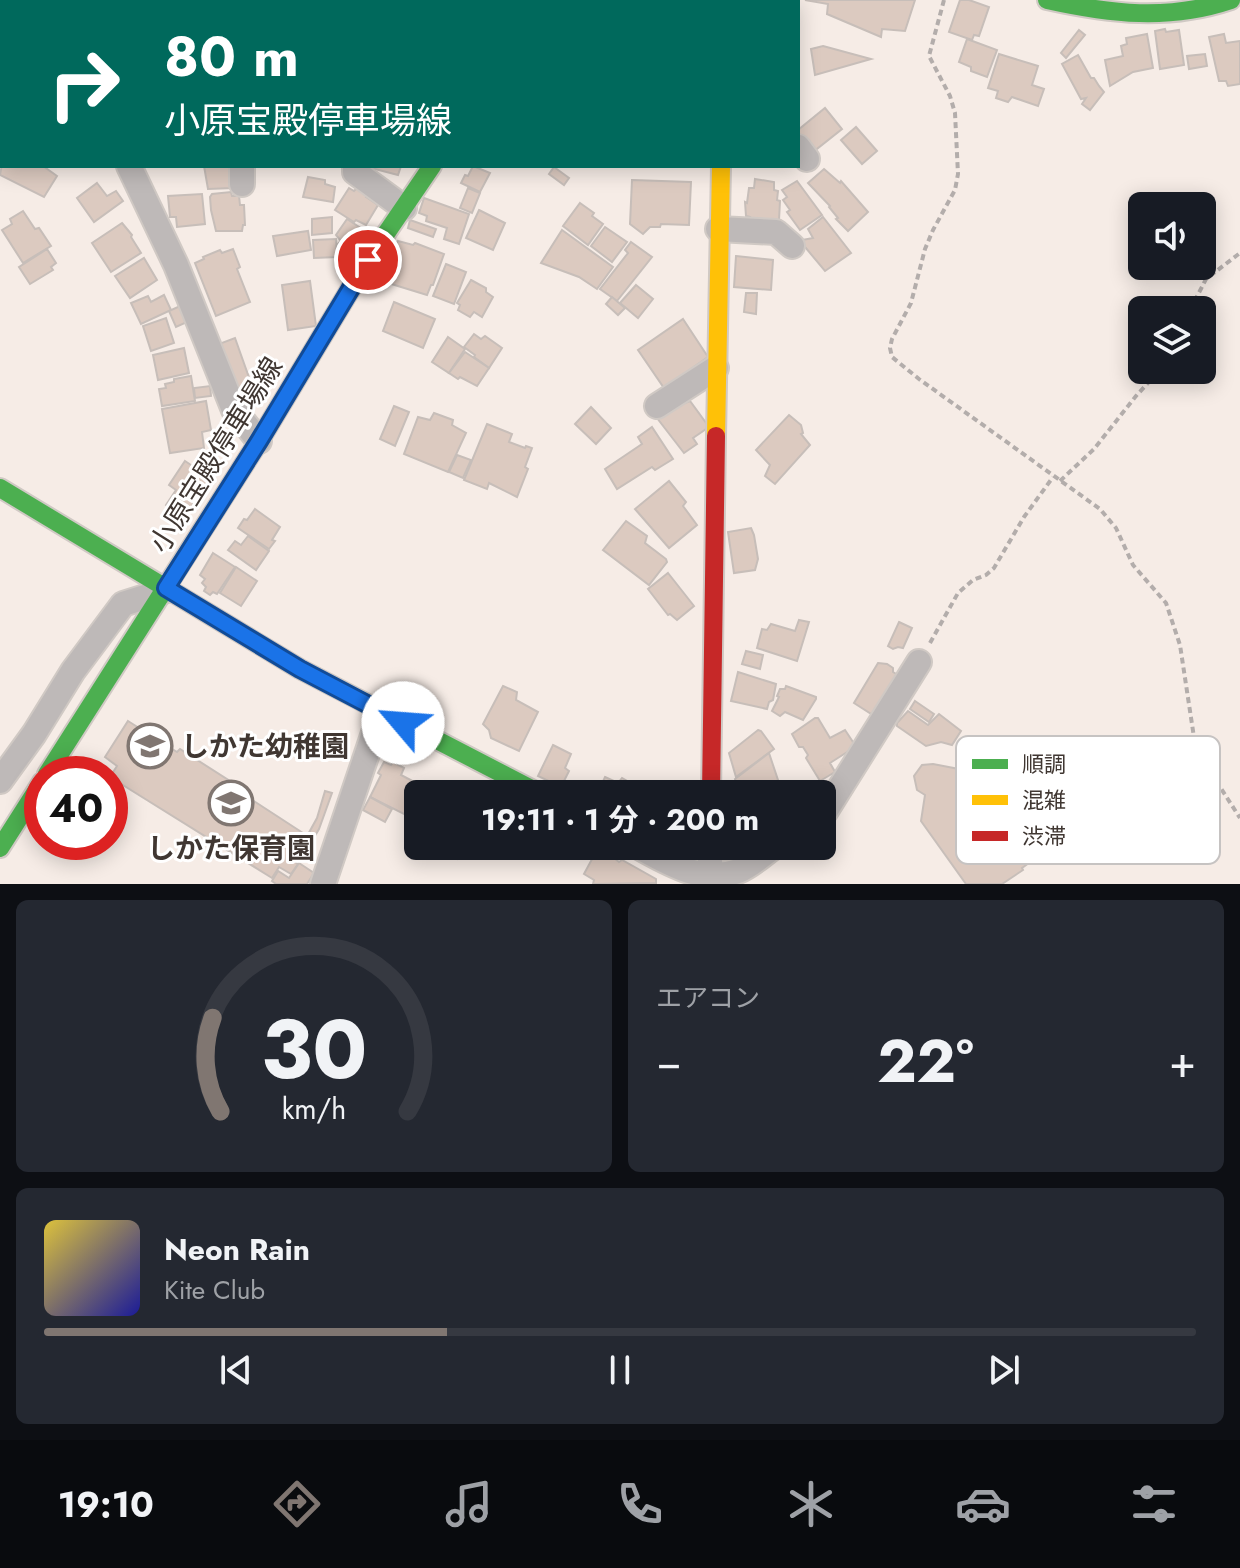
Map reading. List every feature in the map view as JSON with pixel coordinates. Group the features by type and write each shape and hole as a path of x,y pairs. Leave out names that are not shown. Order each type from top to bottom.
{"street":[{"path":"1047,0 1125,14 1186,12 1231,0"},
{"path":"130,168 176,265 234,410 259,441"},
{"path":"355,168 355,172 404,208"},
{"name":"小原宝殿停車場線","path":"59,756 259,441 368,260 431,168"},
{"path":"711,780 721,168"},
{"path":"718,229 776,232 792,246"},
{"path":"657,406 716,368"},
{"path":"0,488 300,669 514,780"},
{"path":"0,781 73,671 123,604 165,590"},
{"path":"836,794 919,662"},
{"path":"323,884 381,712"},
{"path":"0,848 24,810"},
{"path":"663,860 709,881 738,872 755,860"},
{"path":"709,881 710,860"}],"path":[{"path":"944,0 929,56 950,96 955,113 958,174 955,190 929,239 911,303 892,339 892,357 1100,509 1116,528 1133,565 1166,603 1180,645 1194,736"},
{"path":"1197,296 1206,279 1240,253"},
{"path":"1060,481 1094,449 1147,384"},
{"path":"919,662 958,593 994,568 1024,517 1053,477"},
{"path":"1220,787 1240,818"}],"building":[{"path":"805,0 915,0 905,31 882,29 881,37 827,14 828,4"},
{"path":"960,0 989,7 979,36 974,35 972,40 949,32"},
{"path":"1165,29 1166,32 1179,30 1184,65 1160,69 1155,31"},
{"path":"1079,30 1085,35 1066,58 1061,53"},
{"path":"1147,34 1153,68 1133,72 1110,86 1105,60 1123,56 1121,46 1127,44 1126,38"},
{"path":"1224,34 1226,43 1240,41 1240,84 1228,86 1226,81 1219,81 1209,37"},
{"path":"967,39 997,50 987,77 959,62"},
{"path":"823,46 871,59 815,75 811,49"},
{"path":"999,54 1038,66 1032,85 1044,89 1038,106 1012,97 1008,102 996,98 998,91 988,88"},
{"path":"1205,54 1207,66 1189,69 1187,56"},
{"path":"1078,55 1091,78 1104,92 1090,110 1082,104 1086,98 1081,99 1062,64"},
{"path":"825,108 842,129 813,152 800,136 800,128"},
{"path":"856,127 877,151 862,164 841,140"},
{"path":"1,168 46,168 57,176 44,197 0,175"},
{"path":"204,168 232,168 233,188 208,189"},
{"path":"371,168 400,168 398,175"},
{"path":"472,168 490,173 480,192 461,183 465,175 468,176"},
{"path":"555,168 569,178 564,185 549,174"},
{"path":"824,169 841,181 868,212 848,231 808,183"},
{"path":"308,177 325,180 325,184 335,187 333,202 303,197"},
{"path":"755,179 774,182 774,190 778,191 777,200 780,201 779,220 749,220 750,217 746,216 745,202 749,188 754,188"},
{"path":"632,180 691,182 689,225 661,224 660,227 650,227 643,234 630,224"},
{"path":"797,181 822,215 800,230 787,212 790,210 783,200 787,197 782,190"},
{"path":"97,183 107,196 116,191 123,201 94,222 77,198"},
{"path":"359,186 368,193 366,197 378,205 366,225 356,220 354,222 335,210 349,188 354,191"},
{"path":"468,188 480,193 472,213 460,208"},
{"path":"231,192 232,196 239,196 240,205 244,205 245,225 242,231 216,231 210,197 212,194"},
{"path":"202,194 205,224 177,227 176,217 170,217 168,196"},
{"path":"424,198 469,214 459,244 444,239 447,228 426,221 427,216 419,213"},
{"path":"580,203 603,224 588,245 563,226"},
{"path":"479,210 505,223 493,250 466,238"},
{"path":"23,211 51,246 23,263 2,230 12,224 10,219"},
{"path":"332,217 332,233 312,235 312,219"},
{"path":"823,217 851,253 825,271 802,240 813,238 808,229"},
{"path":"347,219 370,234 354,258 337,245 341,241 336,235"},
{"path":"410,220 436,229 433,237 408,228"},
{"path":"122,223 141,253 111,272 92,243"},
{"path":"605,227 627,242 612,262 591,246"},
{"path":"562,230 613,267 597,289 579,277 541,263"},
{"path":"308,231 311,250 277,256 273,236"},
{"path":"336,239 337,257 314,258 313,240"},
{"path":"398,241 415,243 444,254 427,295 385,282 390,265 385,263"},
{"path":"631,242 652,257 617,301 600,289 628,253 625,250"},
{"path":"47,249 56,263 51,267 53,270 30,284 19,267"},
{"path":"233,249 250,302 216,316 195,263 220,250 222,253"},
{"path":"736,256 773,260 771,290 734,287"},
{"path":"144,258 157,280 130,298 115,276"},
{"path":"446,264 466,272 454,304 433,296"},
{"path":"471,280 486,288 486,292 493,297 482,317 474,312 470,317 458,310 460,305 457,303"},
{"path":"310,281 316,326 288,330 282,285"},
{"path":"636,285 653,299 638,318 620,303"},
{"path":"746,293 757,293 756,314 744,312"},
{"path":"164,295 171,310 141,324 131,303 148,296 151,302"},
{"path":"612,297 625,308 618,315 606,304"},
{"path":"394,302 435,319 423,348 383,331"},
{"path":"180,306 187,322 176,327 169,311"},
{"path":"166,318 174,343 151,351 143,326"},
{"path":"683,319 708,357 664,388 638,350"},
{"path":"474,334 481,339 485,336 502,348 489,368 464,347"},
{"path":"448,337 465,349 449,373 432,362"},
{"path":"235,338 252,386 236,392 219,344"},
{"path":"184,348 189,373 158,380 153,355"},
{"path":"465,352 489,368 477,386 449,373"},
{"path":"191,376 195,401 162,406 159,389 166,388 165,384 174,382 174,379"},
{"path":"210,386 211,396 195,398 194,388"},
{"path":"682,400 685,403 690,401 709,427 693,438 697,444 684,453 657,418"},
{"path":"206,401 211,430 202,432 204,448 170,453 162,409"},
{"path":"394,406 409,412 395,446 380,439"},
{"path":"591,407 611,428 596,444 575,424"},
{"path":"434,413 453,420 452,425 466,433 448,472 404,454 418,417 430,420"},
{"path":"789,415 801,425 801,434 810,445 775,484 765,476 770,465 756,450"},
{"path":"487,424 512,434 509,442 532,448 517,497 489,483 487,489 464,480"},
{"path":"652,427 673,459 655,470 652,467 617,489 605,469 642,444 638,437"},
{"path":"457,455 471,460 463,478 449,472"},
{"path":"185,461 194,467 197,463 213,474 184,518 166,505 176,490 169,485"},
{"path":"669,481 686,502 683,506 697,525 669,548 635,509"},
{"path":"255,509 280,527 269,549 238,528"},
{"path":"626,521 647,536 645,543 666,559 667,562 649,585 603,550"},
{"path":"751,528 758,559 755,570 734,573 728,532"},
{"path":"248,536 269,551 256,570 228,550 235,541 241,545"},
{"path":"213,553 235,567 217,594 213,592 210,595 204,591 206,587 202,583 205,579 200,575"},
{"path":"236,567 257,581 241,606 220,593"},
{"path":"668,573 694,606 677,620 668,615 648,589"},
{"path":"799,620 809,622 797,661 757,648 762,629 767,630 771,624 795,631"},
{"path":"899,622 912,628 903,648 893,649 888,646"},
{"path":"746,651 763,655 760,669 742,664"},
{"path":"878,663 887,664 901,677 876,717 854,703"},
{"path":"738,672 776,684 773,700 767,709 731,701"},
{"path":"503,686 517,692 516,700 538,712 519,751 491,738 483,724"},
{"path":"786,686 816,697 803,720 785,712 780,716 772,711 780,689"},
{"path":"915,701 934,714 929,722 910,709"},
{"path":"908,711 928,725 939,714 961,731 952,745 941,742 926,746 897,723"},
{"path":"818,718 830,738 845,730 855,747 830,763 835,772 819,780 806,758 808,755 792,734"},
{"path":"128,721 177,752 180,749 306,835 291,859 298,864 291,874 279,867 272,878 128,788 128,756 106,756"},
{"path":"758,730 774,749 736,777 729,753"},
{"path":"553,745 571,754 565,768 569,771 564,780 546,780 538,776"},
{"path":"769,753 778,780 735,780"},
{"path":"384,762 391,765 393,762 404,768 401,775 410,780 404,780 404,814 370,797 381,775 378,773"},
{"path":"922,765 956,768 956,864 1028,864 1023,870 1002,884 966,884 921,821 925,795 917,790 914,776"},
{"path":"325,791 332,793 319,829 300,861 295,858 317,818"},
{"path":"370,797 392,809 385,822 363,810"},
{"path":"592,860 622,860 656,879 656,883 593,884 594,880 584,874"},
{"path":"299,863 314,873 307,884 276,884 272,881 278,871 289,878"}],"traffic: fast":[{"path":"1047,0 1139,13 1185,11 1231,0"},
{"path":"58,756 259,441 368,260 431,168"},
{"path":"0,488 300,669 514,780"},
{"path":"0,848 24,810"}],"traffic: slow":[{"path":"716,436 721,168"}],"traffic: jam":[{"path":"711,780 716,436"}],"place":[{"name":"しかた幼稚園","path":"150,746"},
{"name":"しかた保育園","path":"231,803"}],"route":[{"path":"368,260 166,588 300,669 403,723"}]}
